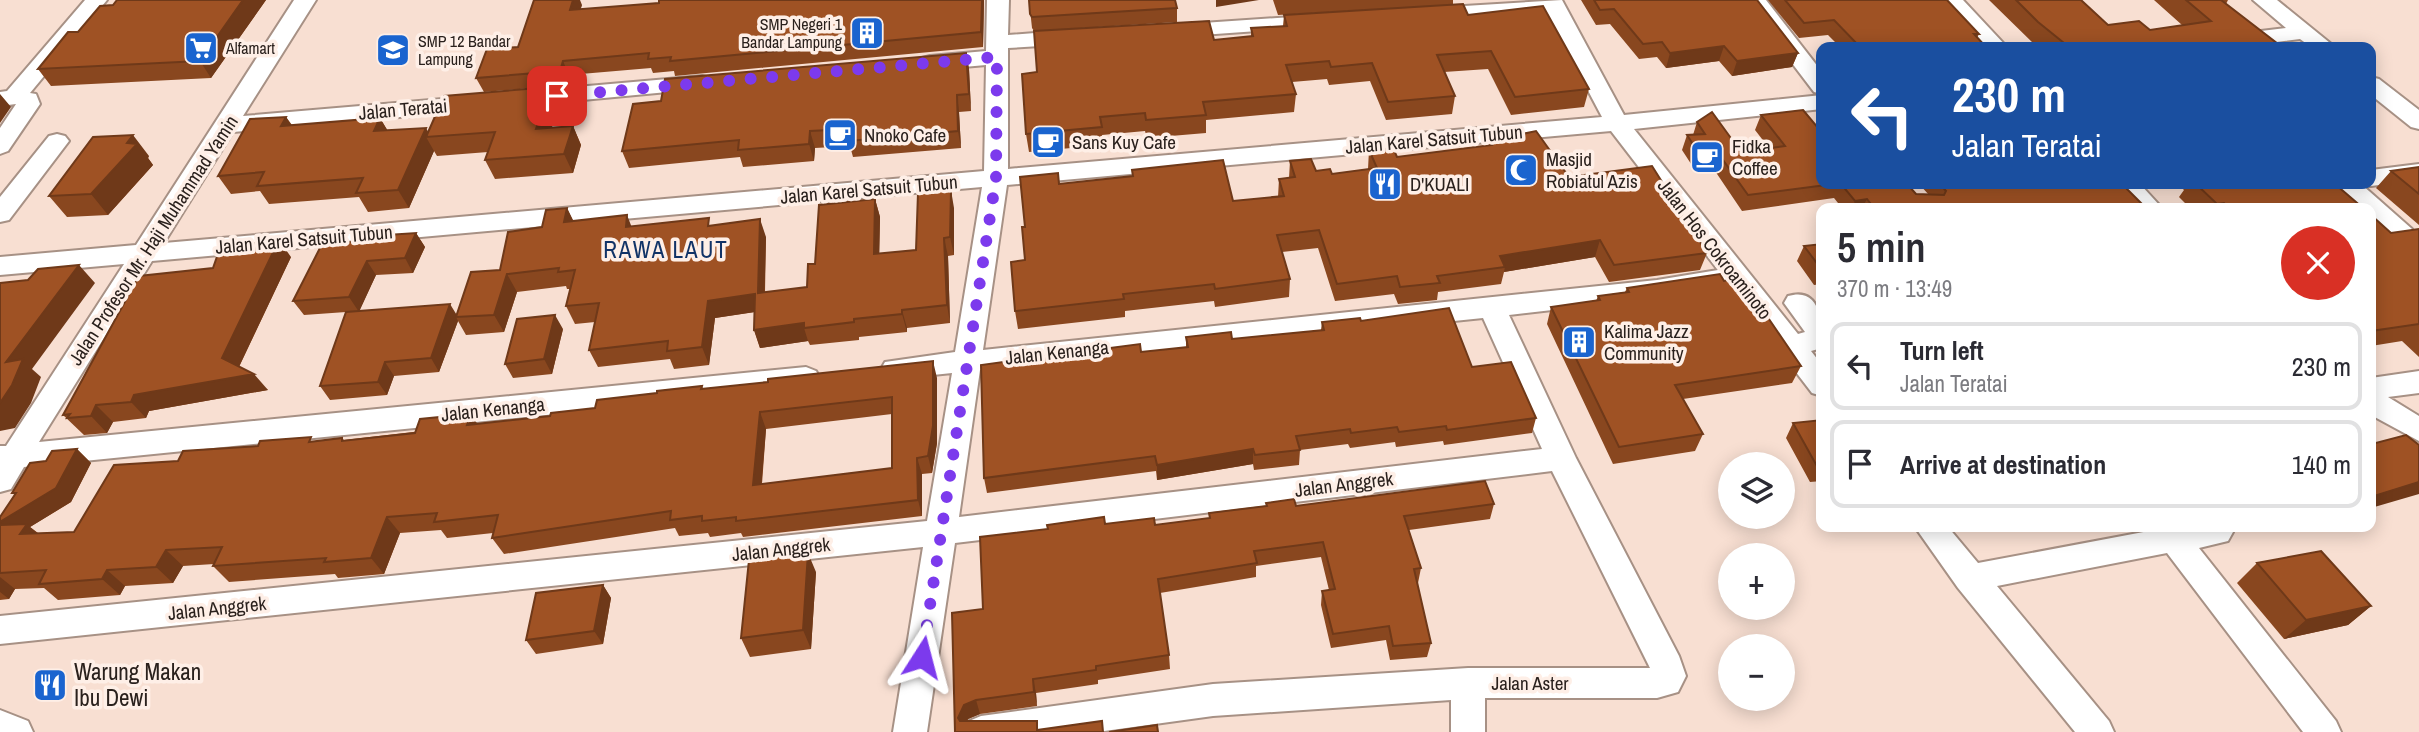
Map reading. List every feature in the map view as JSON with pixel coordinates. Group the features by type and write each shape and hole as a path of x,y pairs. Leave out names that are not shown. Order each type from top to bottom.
{"street":[{"path":"7,98 96,0"},
{"name":"Jalan Profesor Mr. Haji Muhammad Yamin","path":"0,480 8,457 145,253 305,0"},
{"path":"910,732 970,362 996,178 998,0"},
{"path":"1755,0 1816,78"},
{"path":"1951,0 1991,42"},
{"path":"2264,0 2318,42"},
{"path":"1415,15 1552,3"},
{"name":"Jalan Hos Cokroaminoto","path":"1552,3 1617,123 1816,377"},
{"path":"1151,32 1345,20"},
{"path":"2256,42 2252,38 2305,32"},
{"path":"915,64 1095,36"},
{"name":"Jalan Teratai","path":"226,125 722,81"},
{"path":"2376,88 2419,122"},
{"path":"0,146 28,104 28,99 7,98"},
{"name":"Jalan Karel Satsuit Tubun","path":"0,266 1617,123 1816,103"},
{"path":"0,214 57,141"},
{"path":"2376,177 2419,172"},
{"path":"2131,189 2145,203"},
{"path":"2352,189 2367,203"},
{"path":"2376,211 2403,235"},
{"name":"Jalan Kenanga","path":"873,371 1657,289 1738,276"},
{"path":"1797,303 1816,326"},
{"name":"Jalan Aster","path":"981,732 1213,700 1468,683 1666,681 1669,676 1561,458 1492,307"},
{"path":"1791,346 1816,339"},
{"name":"Jalan Kenanga","path":"8,457 832,375"},
{"path":"2376,400 2419,382"},
{"path":"2376,403 2419,430"},
{"name":"Jalan Anggrek","path":"0,630 942,532 1561,458"},
{"path":"1934,532 2097,732"},
{"path":"1969,578 2217,532"},
{"path":"2174,539 2324,732"},
{"path":"1468,683 1468,732"},
{"path":"0,726 16,732"}],"building":[{"path":"117,0 243,0 200,61 38,69 68,32 78,32 100,6 113,5"},
{"path":"534,0 573,0 570,10 659,3 659,0 982,0 981,32 670,61 671,57 648,59 649,53 563,61 560,71 476,78 487,49 518,47"},
{"path":"1029,0 1175,0 1177,8 1032,17"},
{"path":"1594,0 1757,0 1798,53 1737,61 1724,46 1670,53 1662,42 1643,44 1614,9 1600,10"},
{"path":"1785,0 1947,0 1979,34 1974,34 1981,42 1855,42 1834,20 1804,23"},
{"path":"2016,0 2081,0 2108,25 2139,21 2150,30 2211,21 2186,0 2221,0 2276,42 2063,42"},
{"path":"1463,4 1468,15 1543,6 1589,89 1515,97 1491,51 1437,55 1455,96 1388,102 1372,63 1331,67 1329,61 1286,65 1296,94 1203,102 1206,115 1146,120 1145,113 1100,117 1102,127 1026,134 1022,74 1037,72 1034,31 1209,21 1214,40 1253,36 1251,28 1287,26 1284,15"},
{"path":"966,53 969,94 957,95 958,131 849,141 849,129 810,131 809,144 738,150 739,140 622,151 633,104 661,101 665,79"},
{"path":"551,87 536,129 573,126 564,154 485,160 495,132 426,137 444,96"},
{"path":"1803,110 1816,126 1816,186 1748,195 1718,153 1700,155 1687,135 1705,134 1697,122 1712,112 1741,152 1785,146 1761,115"},
{"path":"286,117 281,126 380,118 374,131 426,128 398,190 356,193 363,178 257,186 264,172 218,176 250,119"},
{"path":"1536,131 1569,177 1652,166 1707,253 1614,265 1600,240 1500,256 1505,267 1437,276 1440,283 1400,287 1397,276 1337,284 1319,230 1277,235 1290,279 1215,289 1214,284 1123,294 1124,299 1015,311 1011,262 1025,260 1020,177 1058,173 1059,184 1133,176 1132,170 1223,160 1233,201 1284,196 1279,179 1295,177 1290,161 1311,159 1316,171 1330,169 1332,174 1377,168 1369,150 1393,148 1397,157 1492,145 1490,141"},
{"path":"133,135 127,143 137,144 91,194 49,196 93,137"},
{"path":"2419,167 2419,194 2391,171"},
{"path":"1845,189 1912,189 1916,194 1944,195 1944,189 2127,189 2141,203 1870,203 1867,199 1855,201"},
{"path":"2201,189 2341,189 2357,203 2224,203 2216,203"},
{"path":"951,190 950,237 944,238 947,305 902,310 902,314 854,319 854,322 804,328 804,323 754,330 755,294 708,301 702,347 667,351 668,341 589,350 599,303 566,306 575,270 558,272 559,268 507,274 494,315 456,317 471,272 500,270 508,232 542,227 546,210 567,208 564,222 627,215 626,227 709,218 708,226 760,219 758,293 807,287 808,264 815,264 819,205 875,199 874,254 916,250 918,193"},
{"path":"2376,220 2391,233 2419,229 2419,324 2376,330"},
{"path":"416,233 405,258 367,261 349,297 293,301 322,244 385,239 387,235"},
{"path":"279,240 222,358 254,374 134,395 131,402 96,405 91,416 67,418 70,414 63,415 139,276 213,268 220,248"},
{"path":"1816,245 1816,262 1804,246"},
{"path":"79,265 6,362 23,359 12,385 0,403 0,283 28,280 38,269"},
{"path":"1720,274 1724,281 1741,278 1801,366 1675,385 1703,434 1619,447 1551,307 1600,300 1598,296 1629,292 1627,288"},
{"path":"450,304 431,358 385,362 378,382 320,386 346,312"},
{"path":"1449,308 1472,367 1511,362 1536,418 1447,430 1446,426 1399,432 1397,427 1351,433 1350,429 1296,436 1300,450 1255,455 1253,449 1157,465 1155,456 984,478 981,365 1140,344 1141,352 1188,347 1186,337 1231,332 1232,339 1324,330 1322,322 1360,318 1361,321"},
{"path":"555,315 544,359 505,364 517,319"},
{"path":"933,361 933,426 928,456 917,458 918,500 736,521 736,517 702,521 702,516 670,520 671,511 492,538 498,515 434,522 437,513 387,517 371,558 324,562 326,558 213,566 222,547 166,550 156,567 107,570 102,579 39,584 46,570 0,573 0,525 27,524 20,534 74,532 114,465 178,461 183,451 258,446 260,441 311,437 309,442 342,438 342,441 415,433 420,419 471,414 467,425 550,416 551,413 595,408 597,400 702,386 701,389 768,382 768,379","holes":["892,397 892,468 753,485 760,412"]},
{"path":"1816,421 1816,464 1793,423"},
{"path":"2406,435 2419,445 2419,482 2376,495 2376,443"},
{"path":"77,449 56,488 0,522 0,517 16,493 12,493 30,463 46,461 52,451"},
{"path":"1485,481 1494,504 1404,516 1421,568 1414,569 1431,643 1393,646 1389,626 1333,634 1322,591 1335,589 1323,542 1254,551 1257,563 1158,579 1169,655 1033,679 1034,692 976,700 964,705 958,718 960,721 1037,721 1037,730 1102,721 1103,732 955,732 952,613 983,609 980,537 1048,529 1047,525 1104,517 1105,524 1154,518 1155,525 1210,518 1209,513 1267,506 1266,503 1294,499 1296,506"},
{"path":"2321,551 2371,606 2306,620 2257,563"},
{"path":"808,553 803,630 741,638 749,560"},
{"path":"603,585 594,631 526,640 536,593"},
{"path":"1157,725 1158,732 1109,732"}],"place":[{"name":"SMP Negeri 1 Bandar Lampung","path":"867,33"},
{"name":"Alfamart","path":"201,48"},
{"name":"SMP 12 Bandar Lampung","path":"393,50"},
{"name":"Nnoko Cafe","path":"840,135"},
{"name":"Sans Kuy Cafe","path":"1048,142"},
{"name":"Fidka Coffee","path":"1707,157"},
{"name":"Masjid Robiatul Azis","path":"1521,170"},
{"name":"D'KUALI","path":"1385,184"},
{"name":"Kalima Jazz Community","path":"1579,342"},
{"name":"Warung Makan Ibu Dewi","path":"50,685"}],"district":[{"name":"RAWA LAUT","path":"666,250"}],"route":[{"path":"557,96 997,57 996,178 970,362 922,657"}]}
